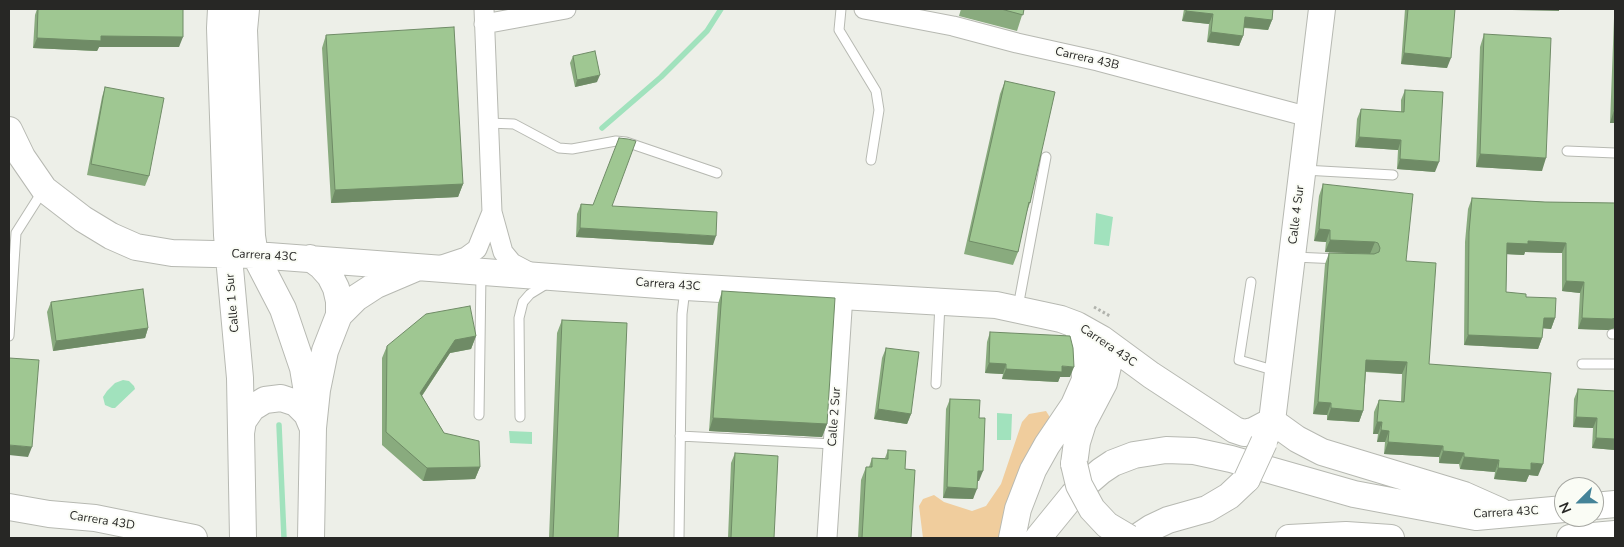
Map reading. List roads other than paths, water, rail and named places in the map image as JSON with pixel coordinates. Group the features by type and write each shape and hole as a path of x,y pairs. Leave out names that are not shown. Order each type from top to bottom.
{"street":[{"name":"Calle 1 Sur","path":"221,9 229,254 240,378 243,538"},
{"path":"246,9 244,30 252,236 256,254 283,309 302,368 313,428"},
{"path":"545,276 512,263 503,252 492,212 484,16 566,9"},
{"name":"Carrera 43B","path":"864,9 952,26 1098,61 1309,117"},
{"name":"Calle 4 Sur","path":"1136,538 1168,520 1207,509 1229,496 1247,479 1268,432 1278,371 1322,9"},
{"name":"Carrera 43C","path":"9,130 15,158 44,189 83,219 111,236 136,247 172,253 256,254 686,287 996,305 1061,319 1077,325 1102,339 1151,375 1235,430 1244,433 1253,431 1268,432"},
{"path":"339,315 356,298 376,285 466,257 478,248 492,212"},
{"path":"310,258 330,276 336,288 339,301 339,315 325,351 317,390 313,428 311,538"},
{"name":"Calle 2 Sur","path":"827,538 843,295"},
{"path":"1012,538 1018,509 1033,470 1074,405 1085,380 1084,356 1077,325"},
{"path":"1102,339 1108,366 1104,383 1083,423 1077,442 1074,464 1079,485 1092,510 1107,525 1130,538"},
{"path":"241,436 243,421 252,408 266,400 281,398 296,403 308,414 313,428"},
{"path":"1268,432 1297,439 1322,452 1464,495 1509,515"},
{"name":"Carrera 43C","path":"1038,538 1073,495 1101,471 1113,463 1134,455 1166,450 1194,451 1231,459 1354,494 1476,516 1554,510"},
{"name":"Carrera 43D","path":"9,507 49,514 96,518 194,538"},
{"path":"1570,538 1615,534"},
{"path":"1289,538 1346,536 1391,538"}],"lane":[{"path":"841,9 838,30 876,91 879,110 870,160"},
{"path":"488,123 514,124 559,148 572,149 616,141 626,142 717,173"},
{"path":"1567,151 1615,154"},
{"path":"1018,309 1046,157"},
{"path":"1302,169 1393,175"},
{"path":"9,336 16,233 44,189"},
{"path":"1292,257 1351,259"},
{"path":"479,415 481,271"},
{"path":"520,416 519,318 523,302 545,276"},
{"path":"1251,282 1239,360 1278,371"},
{"path":"679,538 682,314 686,287"},
{"path":"936,384 940,301"},
{"path":"1582,364 1615,364"},
{"path":"680,436 833,444"}],"waterway":[{"path":"602,128 661,77 707,31 721,9"},
{"path":"279,425 284,538"}]}
